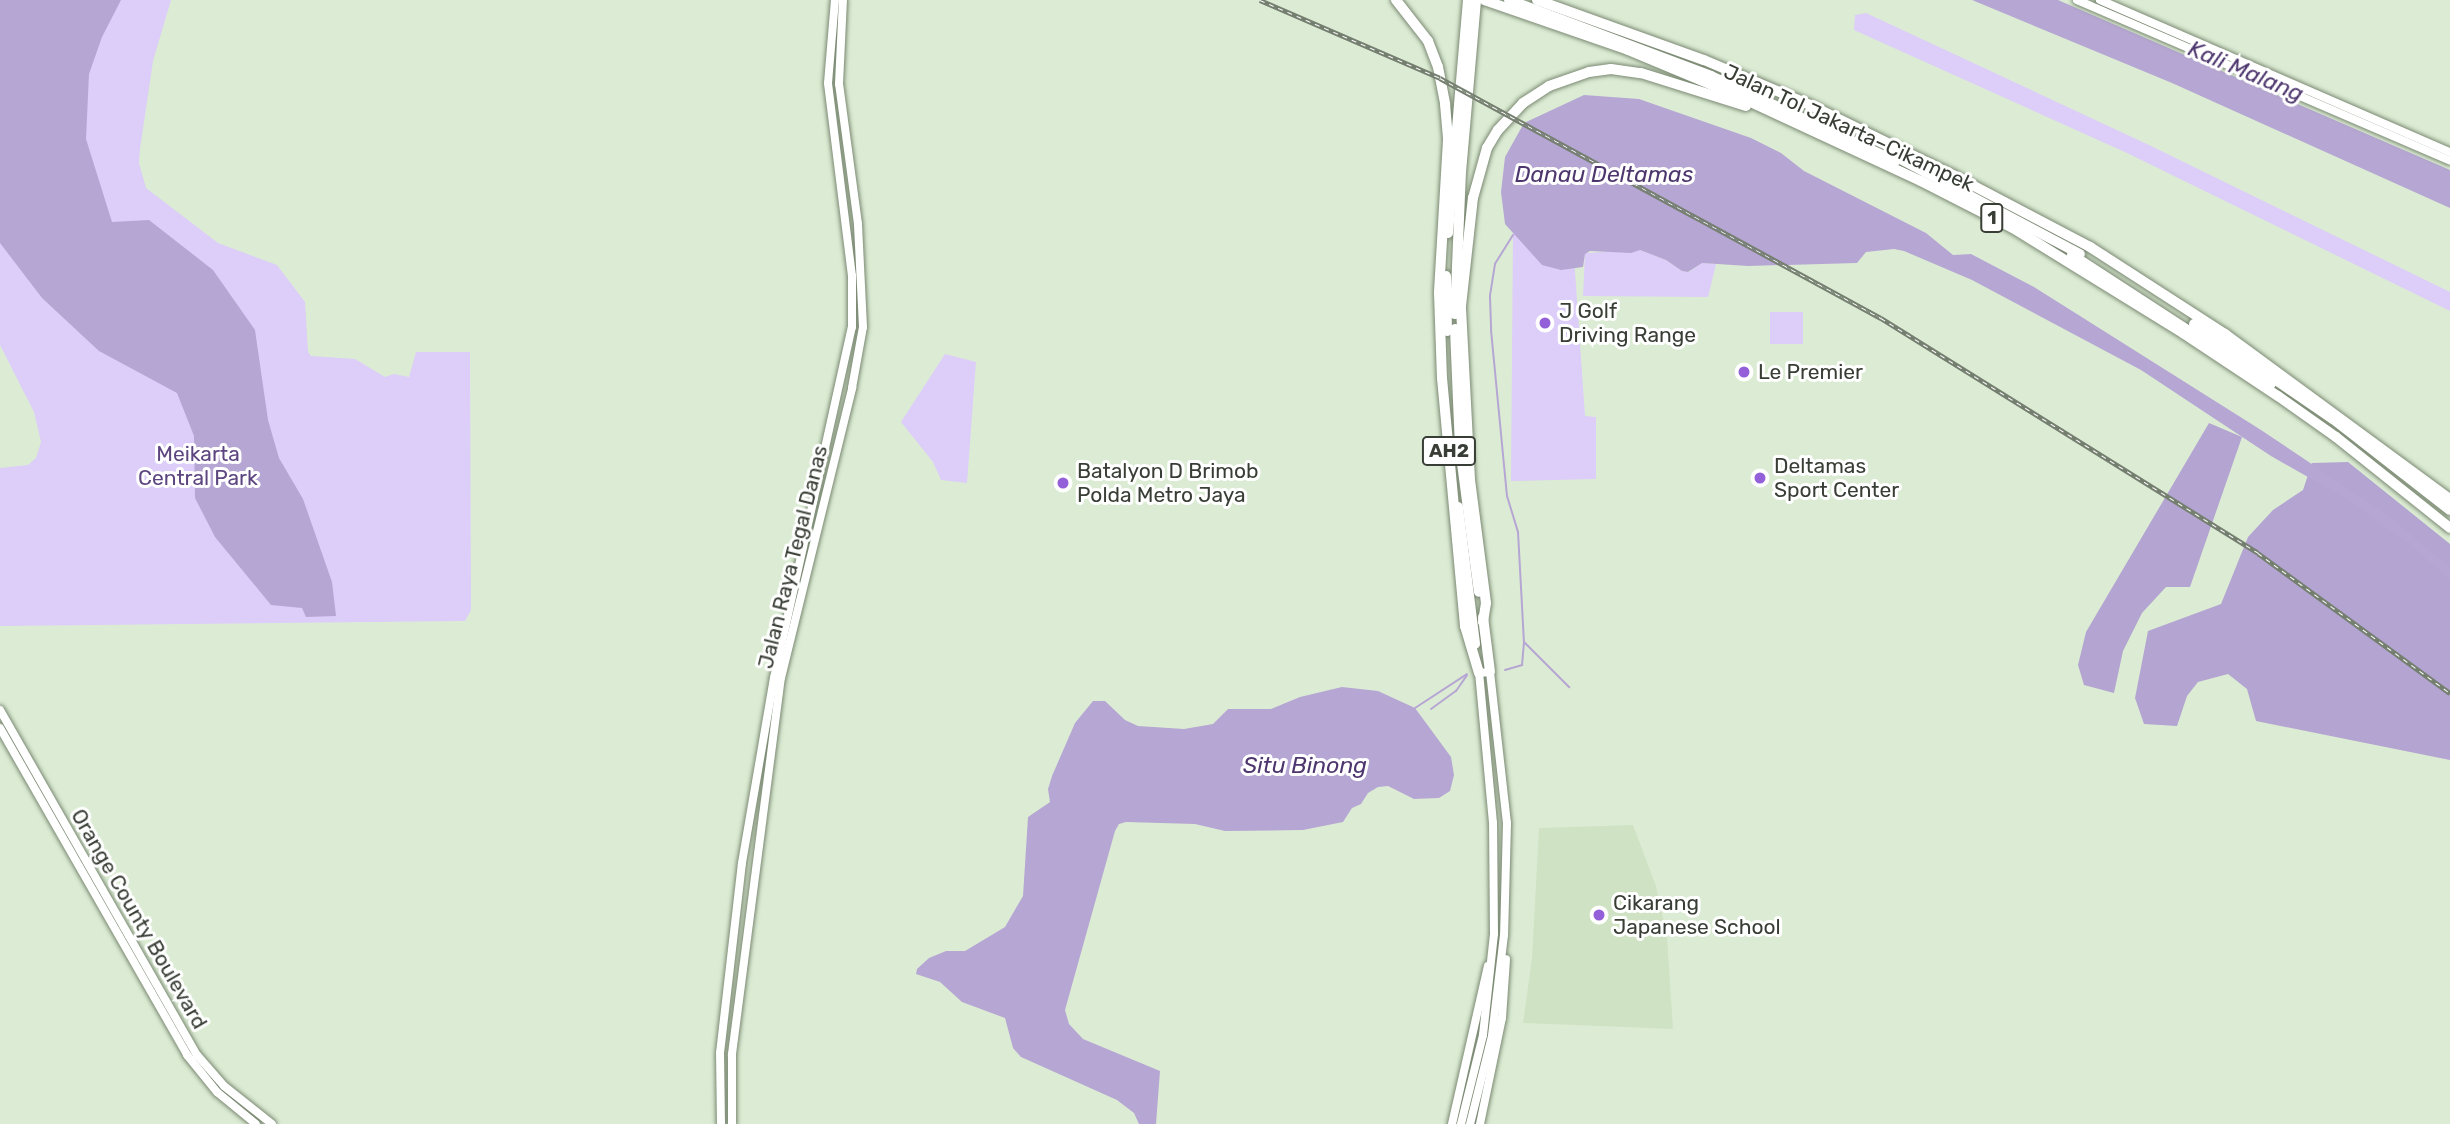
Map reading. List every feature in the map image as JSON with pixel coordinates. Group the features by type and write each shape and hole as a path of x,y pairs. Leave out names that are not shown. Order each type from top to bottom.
{"highway":[{"path":"1396,0 1428,41 1443,87 1448,140 1445,227"},
{"path":"1468,0 1470,33"},
{"path":"1445,227 1476,0"},
{"name":"Jalan Tol Jakarta–Cikampek","path":"1484,0 1628,50 1797,122 1921,180 2080,267 2298,410 2450,528"},
{"name":"1","path":"1509,0 1711,76 1850,139 2079,259 2228,353 2329,425 2450,519"},
{"name":"1","path":"1524,0 1706,68 1850,133 2090,259 2231,347 2333,419 2450,510"},
{"name":"Jalan Tol Jakarta–Cikampek","path":"1537,0 1716,65 1860,128 2090,247 2276,369 2450,499"},
{"path":"1557,0 1606,19 1624,30"},
{"name":"AH2","path":"1470,33 1454,275 1456,380 1460,448 1490,672"},
{"path":"1483,622 1486,603 1470,480 1461,306 1473,198 1483,158 1498,130 1523,103 1549,86 1578,74 1611,69 1651,75 1797,122"},
{"name":"AH2","path":"1445,227 1439,293 1442,378 1465,626 1479,673"}],"main road":[{"name":"Jalan Raya Tegal Danas","path":"721,1124 720,1053 742,863 852,327 852,276 828,83 835,0"},
{"name":"Jalan Raya Tegal Danas","path":"732,1124 732,1054 778,678 852,388 863,327 858,224 839,84 843,0"},
{"path":"2077,0 2450,161"},
{"path":"2100,0 2450,152"},
{"path":"1479,673 1490,672"},
{"name":"AH2","path":"1480,1124 1503,1018 1507,979 1504,935 1507,823 1490,672"},
{"name":"AH2","path":"1452,1124 1494,934 1493,822 1479,673"},
{"name":"Orange County Boulevard","path":"0,710 197,1055 224,1086 272,1124"},
{"name":"Orange County Boulevard","path":"0,728 187,1055 207,1082 256,1124"},
{"path":"735,928 746,929"},
{"path":"1461,1124 1483,1035 1494,934"},
{"path":"1470,1124 1492,1036 1504,935"},
{"path":"720,1053 732,1054"}],"shaded area":[{"path":"2209,423 2242,437 2190,587 2166,587 2142,613 2123,651 2114,693 2084,685 2078,665 2086,632"},
{"path":"2348,462 2450,544 2450,760 2256,721 2247,689 2228,674 2198,682 2187,696 2177,726 2144,724 2135,698 2148,631 2221,604 2248,537 2273,510 2303,490 2312,463"},
{"name":"Cikarang Japanese School","path":"1633,825 1656,886 1667,936 1673,1029 1523,1023 1532,958 1539,828"}],"green space":[{"name":"Meikarta Central Park","path":"0,0 171,0 153,61 140,149 139,163 146,188 218,243 277,265 305,302 308,352 311,356 355,359 385,377 394,374 409,377 416,352 470,352 471,610 465,621 0,626 0,468 28,465 36,458 41,442 34,412 0,345"},
{"path":"1866,13 2149,145 2450,292 2450,311 2127,153 1854,30 1855,15"},
{"name":"J Golf Driving Range","path":"1513,227 1572,228 1585,416 1596,417 1596,479 1511,481"},
{"path":"1640,250 1666,260 1682,271 1689,272 1702,263 1716,264 1708,297 1583,296 1585,253"},
{"path":"1770,312 1803,312 1803,344 1770,344"},
{"path":"945,354 976,362 967,483 941,480 933,462 901,422"}],"water":[{"path":"0,0 121,0 102,37 89,74 86,139 112,222 149,220 213,270 255,330 268,420 279,458 303,499 332,582 336,616 306,617 302,608 271,605 215,537 195,498 194,436 177,393 99,351 42,298 0,243"},
{"path":"1972,0 2058,0 2450,170 2450,208 2172,83"},
{"name":"Danau Deltamas","path":"1584,95 1639,99 1751,138 1781,153 1804,171 1926,233 1953,255 1971,254 2034,287 2261,430 2382,511 2450,567 2450,580 2408,543 2343,497 2271,456 2141,370 1972,280 1904,251 1894,249 1866,252 1857,263 1748,266 1702,263 1688,272 1640,250 1631,253 1590,251 1585,254 1583,267 1561,270 1542,265 1505,224 1501,192 1505,157 1524,123"},
{"name":"Situ Binong","path":"1342,687 1378,691 1415,708 1451,757 1454,775 1450,791 1439,798 1414,799 1388,786 1378,787 1368,793 1361,804 1352,808 1343,822 1303,830 1225,831 1195,824 1126,822 1119,824 1115,831 1065,1010 1069,1024 1083,1039 1160,1071 1156,1124 1139,1124 1134,1113 1117,1100 1021,1057 1013,1048 1005,1018 962,1002 940,982 916,974 917,969 929,958 946,951 965,951 1005,927 1023,896 1028,817 1050,802 1048,789 1052,776 1075,723 1093,701 1105,701 1125,720 1138,726 1184,729 1213,724 1228,709 1271,709 1300,697"}],"waterway":[{"path":"1513,235 1495,264 1490,297 1507,496 1518,532 1524,642 1569,687"},
{"path":"1505,670 1522,665 1524,643"},
{"path":"1415,708 1467,674"},
{"path":"1431,709 1456,691 1467,675"}],"railway":[{"path":"1260,0 1440,78 1881,318 2258,553 2450,693"}],"place":[{"name":"J Golf Driving Range","path":"1545,323"},
{"name":"Le Premier","path":"1744,372"},
{"name":"Deltamas Sport Center","path":"1760,478"},
{"name":"Batalyon D Brimob Polda Metro Jaya","path":"1063,483"},
{"name":"Cikarang Japanese School","path":"1599,915"}],"water label":[{"name":"Kali Malang","path":"2246,71"}]}
